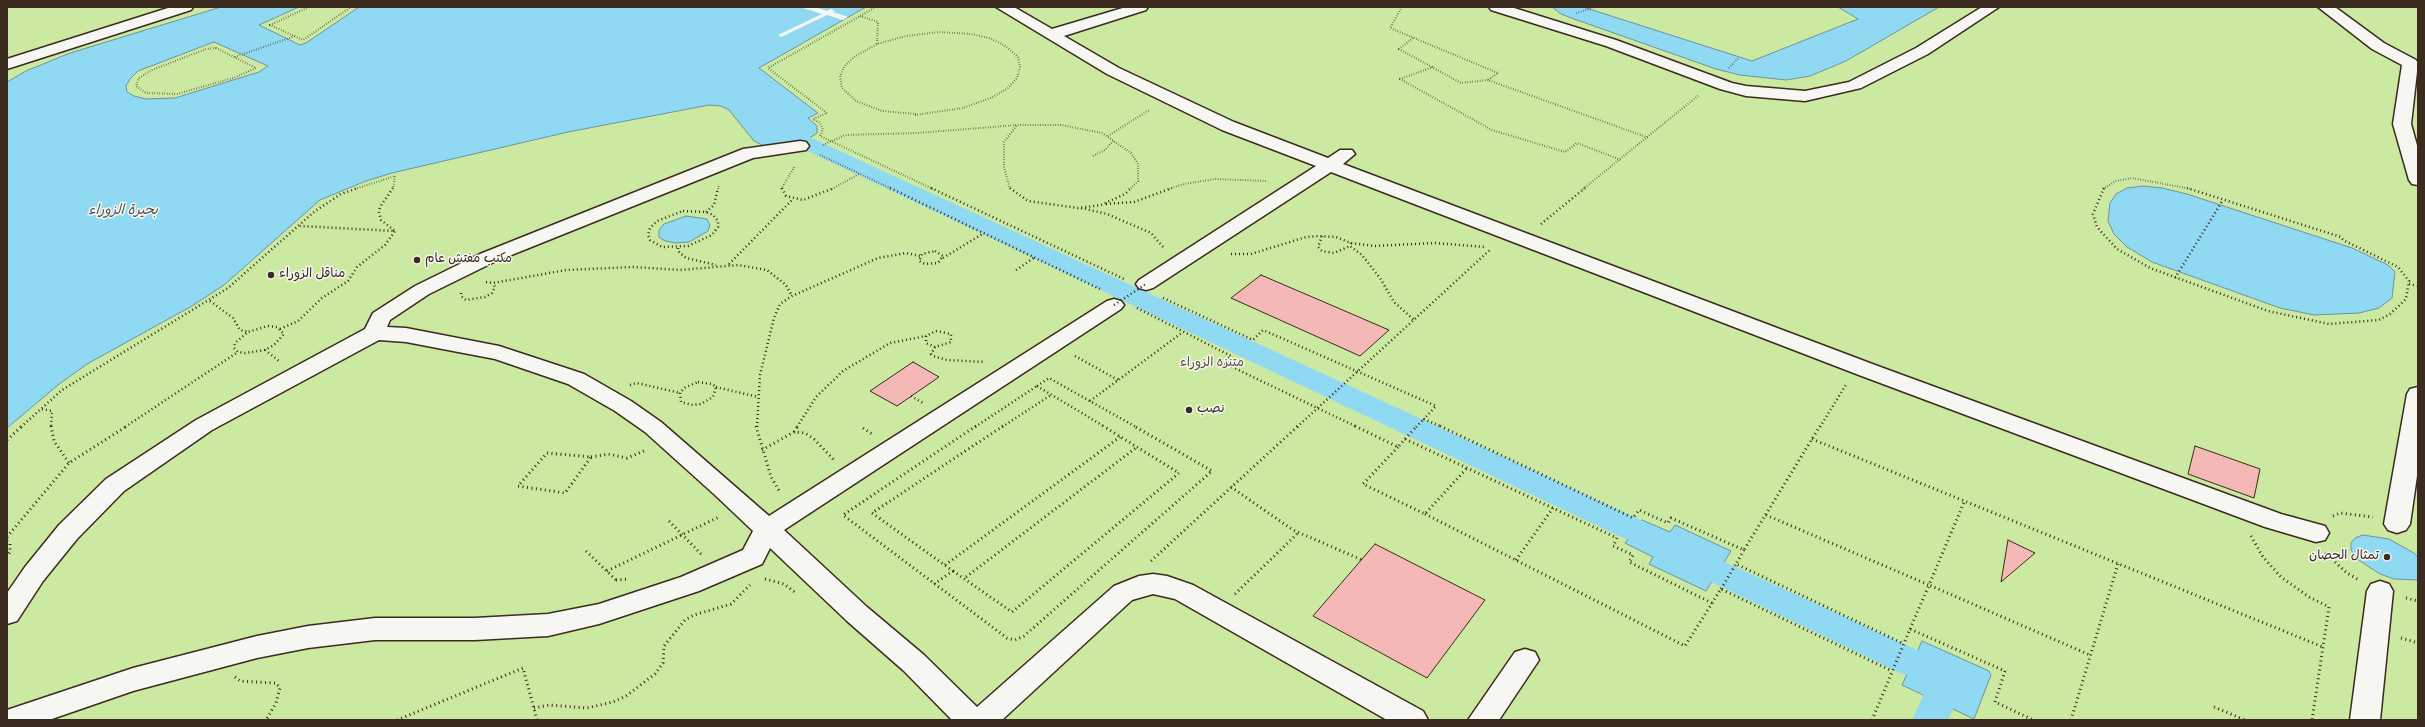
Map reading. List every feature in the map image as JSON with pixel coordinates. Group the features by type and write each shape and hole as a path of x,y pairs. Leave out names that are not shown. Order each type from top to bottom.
{"street":[{"path":"7,64 186,7"},
{"path":"1004,7 1113,71 1228,126 1338,159 1523,239 2274,522 2316,532"},
{"path":"1050,35 1141,7"},
{"path":"1496,7 1719,78 1746,91 1805,96 1830,92 1855,85 1904,62 1992,7"},
{"path":"2325,7 2378,46 2410,63 2402,124 2418,180"},
{"path":"375,333 380,317 442,278 504,250 749,153 806,148"},
{"path":"1142,286 1338,159"},
{"path":"13,720 132,680 233,652 308,637 375,629 475,629 555,624 613,610 664,594 753,557 766,530 1119,301"},
{"path":"7,614 34,574 68,532 115,485 167,448 204,425 375,333 406,335 499,353 551,369 605,395 653,427 914,663 971,720"},
{"path":"2397,524 2418,394"},
{"path":"982,720 1123,593 1139,586 1153,584 1167,586 1184,592 1413,720"},
{"path":"2365,720 2380,591"},
{"path":"1483,720 1525,660"}],"path":[{"path":"309,7 270,25 303,40 352,7"},
{"path":"876,7 768,68 827,113 813,119 824,128 820,136 1127,280"},
{"path":"1402,7 1390,28 1498,73 1488,80"},
{"path":"860,16 878,22 877,44"},
{"path":"961,33 997,41 1010,48 1018,57 1020,67 1017,78 1008,88 993,97 952,111 915,114 872,108 856,101 842,88 840,77 844,67 854,57 877,44 917,34 961,33"},
{"path":"235,57 256,68 233,78 177,94 155,95 139,90 136,86 139,78 152,70 206,49 216,48 235,57 294,36"},
{"path":"1413,38 1399,49 1461,83 1488,80 1649,138"},
{"path":"1523,239 1649,138 1719,78 1739,57"},
{"path":"1433,67 1400,79 1492,130 1565,152 1577,143 1621,160"},
{"path":"1108,136 1149,110"},
{"path":"831,141 857,134 1017,125 1072,126 1108,136 1132,153 1135,158 1139,170 1138,181 1125,194 1101,204"},
{"path":"1017,125 1004,142 1004,167 1010,189 1028,200 1078,208 1118,217 1142,228 1156,238 1175,265"},
{"path":"1093,156 1105,150 1113,141"},
{"path":"859,174 826,193 803,200 793,199 786,196 780,190 806,148 1036,257 1119,301 1231,356 1224,363 1318,407 1398,447"},
{"path":"706,212 714,205 719,186 718,180 707,170"},
{"path":"7,440 62,390 84,375 210,301 228,288 325,203 341,194 395,176 393,191 379,212 381,220 395,230"},
{"path":"1078,208 1101,204 1134,202 1184,184 1214,178 1276,182 1294,188"},
{"path":"2132,178 2159,181 2341,237 2343,240 2398,267 2407,276 2409,284 2406,299 2390,314 2379,320 2329,324 2268,311 2175,278 2134,260 2116,249 2104,237 2097,227 2093,214 2100,194 2110,184 2132,178"},
{"path":"728,265 793,199"},
{"path":"2175,278 2223,200"},
{"path":"683,211 706,212 713,215 718,221 718,227 712,236 700,242 678,248 662,247 650,240 648,235 650,228 657,221 671,214 683,211"},
{"path":"300,226 395,230"},
{"path":"280,329 298,321 322,298 348,281 357,267 385,245 395,230"},
{"path":"920,256 919,261 929,265 938,263 943,258 984,233"},
{"path":"1322,236 1318,247 1322,251 1334,253 1351,244"},
{"path":"1206,245 1230,254 1246,255 1306,237 1322,236 1336,237 1351,244 1385,246 1449,243 1491,249"},
{"path":"1351,244 1375,270 1387,294 1400,310 1414,320"},
{"path":"1150,561 1494,247"},
{"path":"678,248 681,254 694,261 718,265"},
{"path":"794,512 771,477 756,425 760,375 774,318 780,304 792,296 878,258 906,253 920,256 926,252 935,251 942,254 943,258"},
{"path":"1016,270 1036,257"},
{"path":"481,282 493,283 566,270 633,267 680,270 728,265 767,270 786,285 792,296"},
{"path":"462,291 461,296 466,300 476,300 492,292 495,287 493,283"},
{"path":"2409,284 2418,286"},
{"path":"1119,301 1142,286"},
{"path":"1162,297 1253,340 1263,330 1436,406 1363,484 1686,646 1849,379"},
{"path":"210,301 233,318 240,330 248,332"},
{"path":"7,537 69,463 185,389 238,352 255,353 274,345 284,334 280,329 268,326 248,332 235,343 234,348 238,352"},
{"path":"762,450 794,432 816,396 832,378 890,343 902,339 926,336 942,330 951,334 952,338 947,345 935,348 926,344 926,336"},
{"path":"1090,401 1182,332"},
{"path":"1053,345 1118,380"},
{"path":"935,348 931,354 947,360 1026,362"},
{"path":"1049,378 1212,471 1024,636 1015,640 1007,638 843,515 1037,386 1049,378"},
{"path":"716,387 713,397 701,404 686,404 681,402 680,393 684,388 698,382 706,382 716,387 758,397"},
{"path":"605,395 637,383 680,393"},
{"path":"1037,386 1179,473 1012,612 872,513 1051,395"},
{"path":"42,409 52,412 51,427 54,441 69,463"},
{"path":"1423,420 1633,518 1639,510 1668,523 1671,518 1744,550"},
{"path":"794,432 805,433 833,459 855,473"},
{"path":"945,565 1120,437"},
{"path":"591,457 565,493 518,486 547,452 591,457 608,454 627,458 640,454 667,439"},
{"path":"1406,439 1617,538 1613,546 1633,555 1629,562 1712,603"},
{"path":"1812,439 2323,647"},
{"path":"966,577 1137,447"},
{"path":"1425,514 1467,468"},
{"path":"1230,487 1257,508 1298,533 1362,560"},
{"path":"1872,720 1965,500"},
{"path":"607,571 740,506"},
{"path":"1516,560 1553,508"},
{"path":"2380,591 2347,573 2324,552 2316,532 2322,519 2340,513 2366,515 2397,524"},
{"path":"1766,515 2090,655"},
{"path":"669,521 719,572"},
{"path":"2250,532 2256,548 2281,576 2309,598 2328,607 2312,720"},
{"path":"1218,610 1298,533"},
{"path":"7,541 10,543 10,552 7,556"},
{"path":"586,551 616,580"},
{"path":"2071,720 2118,563"},
{"path":"1736,564 1904,644"},
{"path":"934,584 953,571"},
{"path":"757,580 768,578 784,584 800,597"},
{"path":"534,708 549,705 587,708 613,702 626,696 655,674 663,663 664,646 681,623 694,615 731,604 753,582"},
{"path":"1721,589 1892,671"},
{"path":"1910,629 2005,671 1995,702 2033,720"},
{"path":"233,652 230,667 233,676 240,682 276,683 280,688 276,703 266,720"},
{"path":"397,720 524,668 537,720"},
{"path":"2214,707 2245,720"}],"green space":[{"name":"متنزه الزوراء","path":"7,7 2418,7 2418,720 7,720"}],"water":[{"name":"بحيرة الزوراء","path":"221,7 299,7 259,25 300,45 306,43 359,7 866,7 759,68 818,113 808,118 817,126 817,133 805,141 797,144 771,147 764,146 754,141 729,110 721,106 709,105 568,132 392,173 366,181 320,200 224,285 192,306 87,364 58,385 7,428 7,82 26,71 70,53","holes":["214,42 268,66 259,72 175,98 146,99 134,96 127,92 126,86 130,79 138,71"]},
{"path":"1552,7 1583,7 1752,61 1858,19 1838,7 1939,7 1846,61 1810,76 1786,80 1740,75 1716,69 1574,19 1561,14"},
{"path":"2143,186 2162,188 2187,194 2352,248 2388,265 2395,272 2392,298 2379,308 2359,313 2314,315 2280,308 2152,262 2127,247 2114,234 2108,221 2110,203 2116,194 2127,188"},
{"path":"686,216 707,219 710,225 708,231 689,242 676,243 665,241 659,237 659,230 664,224"},
{"path":"1642,520 1670,532 1675,525 1731,551 1706,591 1649,564 1653,557 1625,543"},
{"path":"2363,535 2389,539 2414,553 2418,557 2418,580 2394,579 2380,574 2357,559 2351,550 2351,543 2355,538"},
{"path":"1922,641 1989,671 1991,675 1974,719 1902,685"}],"pier":[{"path":"800,7 814,7 828,11 830,9 835,11 833,12 848,17 843,20 827,15 781,37 778,35 822,14"}],"building":[{"path":"1261,275 1389,330 1360,356 1231,298"},
{"path":"913,362 939,377 897,406 870,391"},
{"path":"2195,446 2260,469 2254,498 2188,474"},
{"path":"2008,540 2035,553 2001,582"},
{"path":"1375,544 1485,600 1427,678 1313,616"}],"waterway":[{"path":"805,141 1634,530"},
{"path":"1718,571 1912,663"},
{"path":"1930,720 1938,702"}],"place":[{"name":"مكتب مفتش عام","path":"417,260"},
{"name":"مناقل الزوراء","path":"271,275"},
{"name":"نصب","path":"1189,410"},
{"name":"تمثال الحصان","path":"2387,557"}]}
